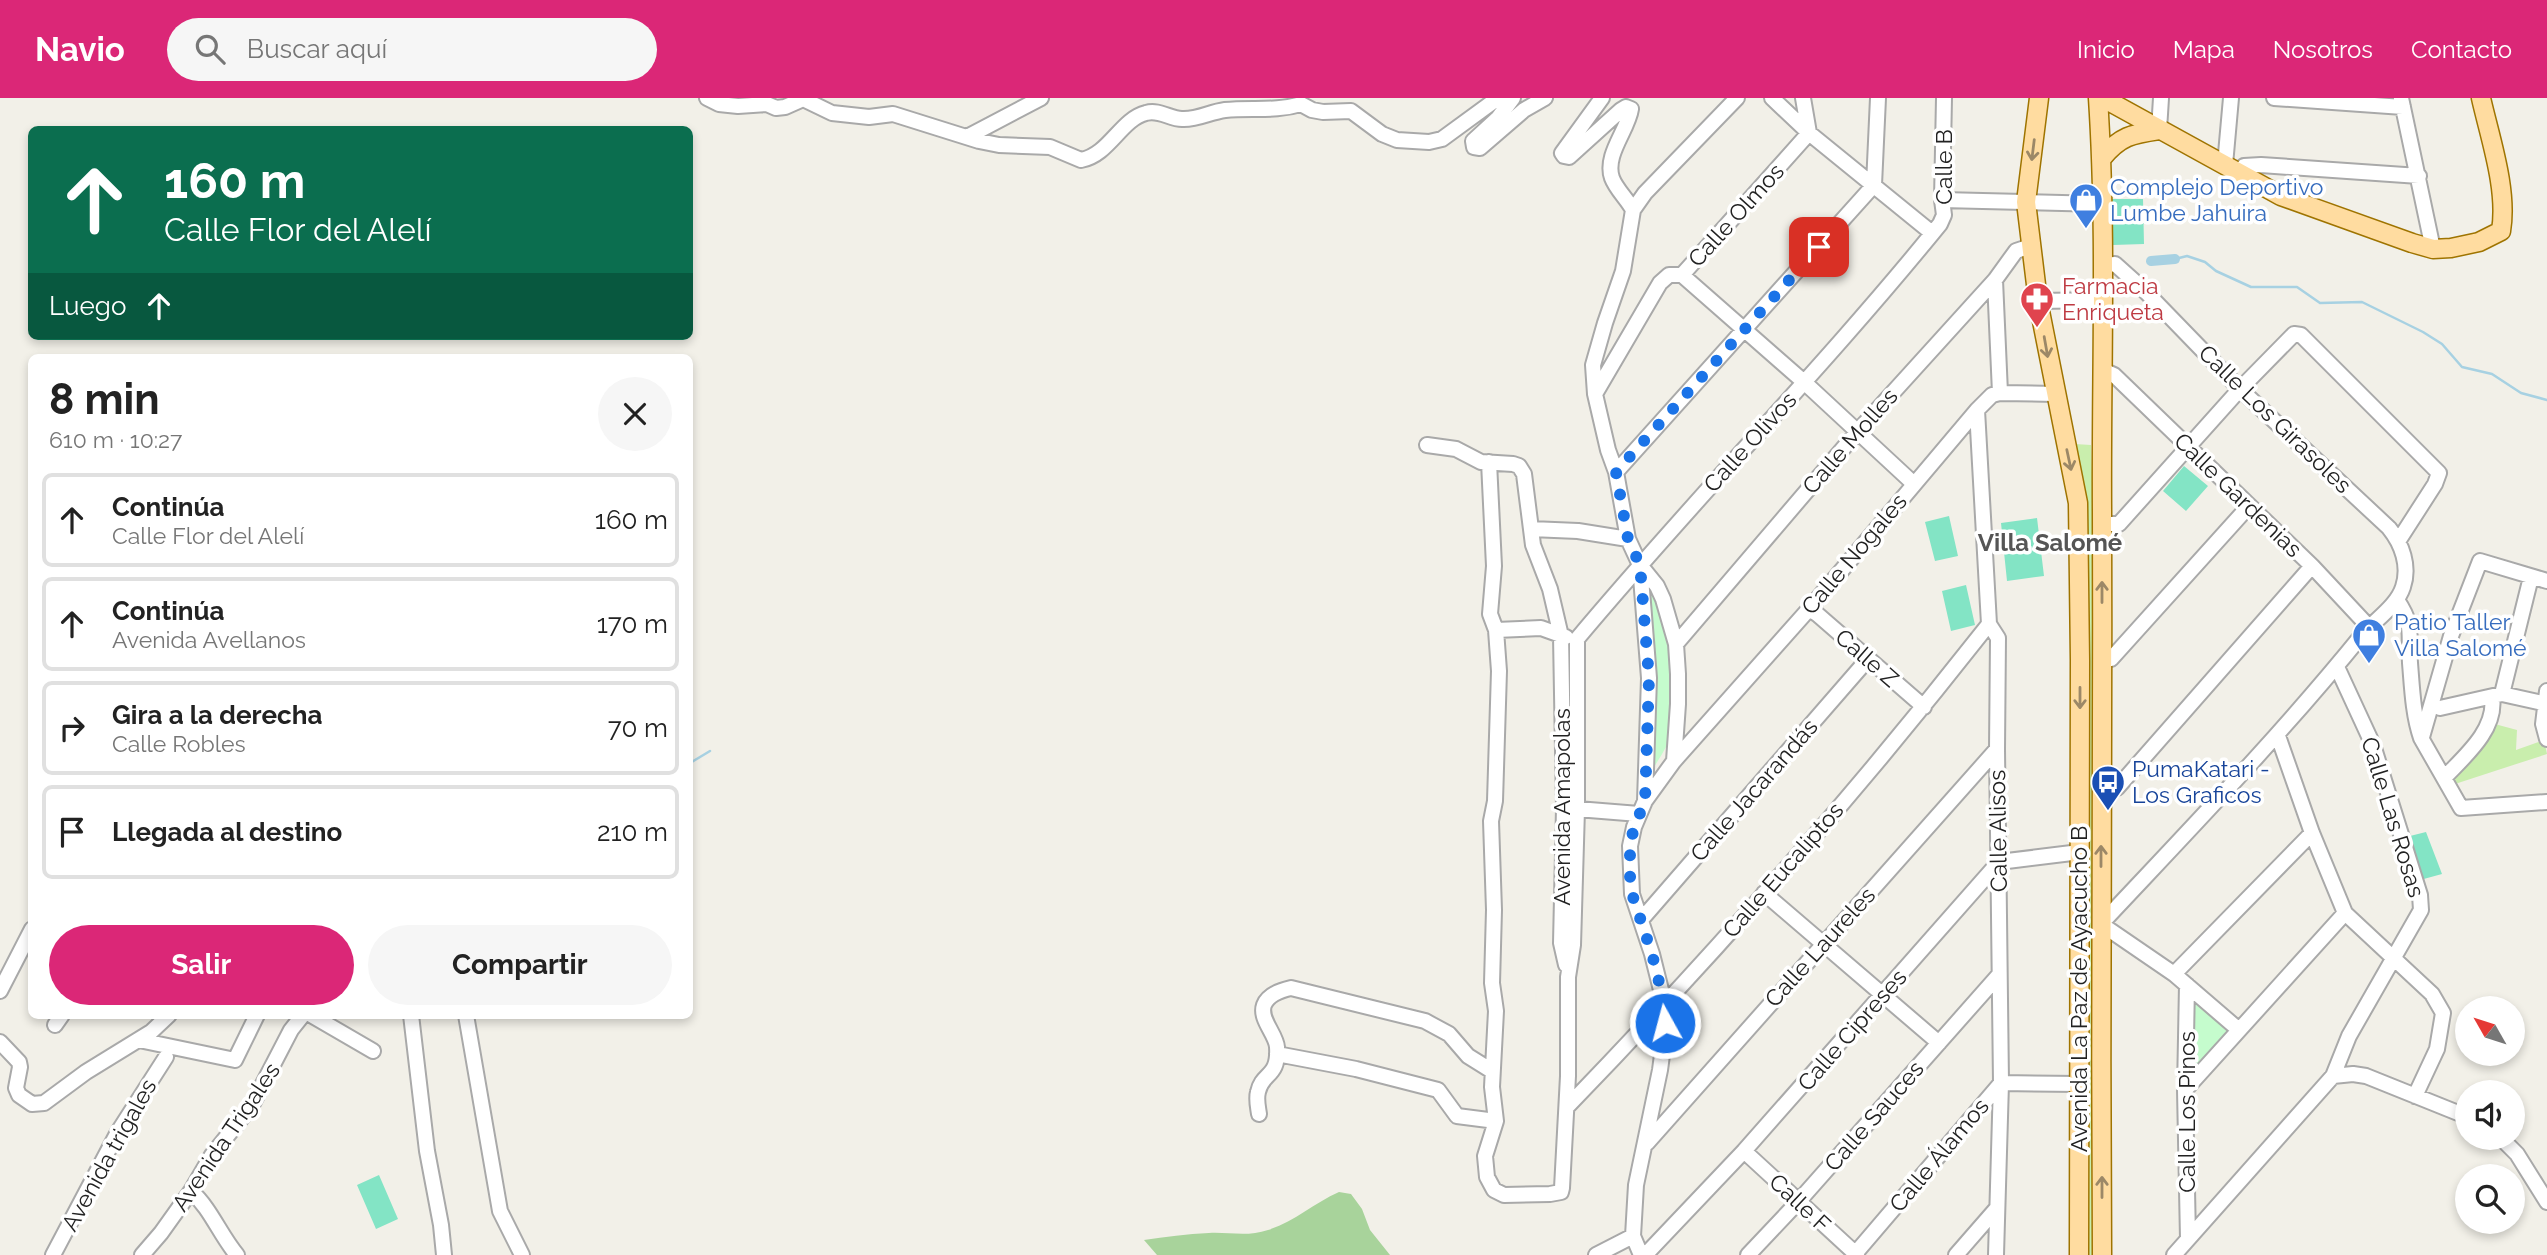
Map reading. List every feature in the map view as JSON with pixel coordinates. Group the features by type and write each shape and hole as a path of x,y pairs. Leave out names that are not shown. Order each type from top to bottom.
{"main road":[{"name":"Avenida La Paz de Ayacucho B","path":"2039,98 2026,202 2038,301 2077,503 2079,1255"},
{"path":"2098,98 2102,158 2103,265 2102,1255"},
{"path":"2104,98 2281,196 2433,249 2465,246 2501,231 2504,216 2501,188 2481,98"},
{"path":"2102,158 2114,144 2130,134 2159,130"}],"street":[{"path":"707,98 729,105 767,104 776,108 803,99 832,113 869,117 893,114 999,145 1051,147 1081,160 1094,155 1132,120 1150,112 1185,120 1225,110 1286,109 1301,104 1312,110 1351,111 1382,134 1397,140 1429,142 1443,139 1498,98"},
{"path":"967,137 1041,98"},
{"path":"1513,98 1498,118 1474,141 1474,147 1480,148 1524,110 1545,98"},
{"path":"1602,98 1563,156 1569,157 1602,125 1629,107 1630,116 1611,161 1610,173 1633,210"},
{"path":"1674,761 1678,704 1676,644 1664,599 1640,565 1628,539 1616,472 1595,394 1593,365 1623,271 1633,210 1645,193 1737,98"},
{"path":"1772,98 1809,133 1932,233"},
{"path":"1803,98 1809,133"},
{"path":"1616,472 1874,185 1878,98"},
{"name":"Calle B","path":"1932,233 1944,215 1944,98"},
{"path":"2159,130 2161,98"},
{"path":"2231,98 2232,170 2261,165 2419,176"},
{"path":"2274,98 2402,102 2433,249"},
{"name":"Calle Olmos","path":"1595,394 1660,283 1669,275 1682,275 1809,133"},
{"path":"1942,200 2102,204"},
{"name":"Calle Olivos","path":"1577,639 1932,233"},
{"name":"Calle Molles","path":"1676,644 1858,431 1995,280 2016,251 2031,246"},
{"name":"Calle Los Girasoles","path":"2103,265 2115,264 2135,282 2240,389 2399,540"},
{"path":"1682,275 1804,382 1914,484"},
{"path":"1995,280 2000,393 2055,394"},
{"path":"2038,301 2103,300"},
{"path":"2102,524 2119,524 2240,389 2294,334 2301,334 2439,473 2435,484 2399,540 2406,572 2397,600 2369,627 2278,736 2101,924 2174,974 2239,1030"},
{"name":"Calle Gardenias","path":"2103,370 2114,375 2312,566 2369,627"},
{"name":"Calle Nogales","path":"1642,808 1674,761 1809,609 1977,410 1992,395 2000,393"},
{"name":"Calle Alisos","path":"1977,410 1989,624 1998,638 1998,976 2001,1083 1996,1255"},
{"path":"1277,1054 1356,1069 1438,1090 1457,1116 1496,1121 1492,1071 1496,1011 1492,983 1494,910 1491,821 1495,801 1499,671 1496,630 1490,614 1494,566 1489,462 1481,462 1456,449 1427,445"},
{"name":"Avenida Amapolas","path":"1489,462 1513,464 1522,469 1533,545 1550,589 1562,636 1564,808 1561,943 1568,977"},
{"path":"2102,660 2110,659 2249,506"},
{"path":"1531,529 1569,530 1628,539"},
{"path":"2421,738 2451,636 2480,561 2547,581"},
{"path":"1640,565 1649,678 1642,808 1630,846 1630,876 1632,894 1665,1006 1660,1070 1636,1185 1633,1236 1641,1255"},
{"path":"2101,787 2116,788 2312,566"},
{"path":"2445,777 2471,749 2486,727 2530,577"},
{"path":"2397,600 2411,628 2410,660 2417,727 2461,808 2547,802"},
{"name":"Calle Z","path":"1809,609 1924,707"},
{"name":"Calle Eucaliptos","path":"1567,1107 1665,1006 1764,894 1924,707 1989,624"},
{"path":"1496,630 1541,628 1577,639"},
{"name":"Avenida Amapolas","path":"1496,1121 1485,1156 1490,1186 1509,1196 1550,1195 1561,1192 1567,1107 1568,977 1573,944 1577,808 1577,639"},
{"name":"Calle Jacarandás","path":"1641,920 1868,659"},
{"name":"Calle Las Rosas","path":"2174,1255 2333,1076 2349,1036 2421,910 2420,895 2373,746 2337,667"},
{"path":"2440,708 2497,696 2546,699 2543,723 2547,739"},
{"path":"2278,736 2344,913 2432,994 2443,1013 2437,1049 2416,1096"},
{"name":"Calle Laureles","path":"1645,1145 1997,749"},
{"path":"1577,808 1642,808"},
{"path":"2174,974 2312,833"},
{"path":"1999,862 2080,852"},
{"name":"Calle Cipreses","path":"1648,1255 1744,1152 1999,862"},
{"path":"1764,894 1939,1043"},
{"path":"2185,1090 2344,913"},
{"path":"0,991 28,937"},
{"name":"Calle Sauces","path":"1748,1255 1998,976"},
{"name":"Calle Los Pinos","path":"2187,985 2185,1090 2188,1240"},
{"path":"1259,1114 1258,1091 1275,1069 1277,1054 1277,1044 1263,1007 1268,999 1281,990 1297,988 1425,1021 1449,1034 1468,1056 1492,1071"},
{"path":"0,1042 20,1067 16,1088 19,1095 32,1104 44,1103 86,1072 139,1040 164,1019"},
{"path":"139,1040 235,1060 255,1019"},
{"name":"Avenida Trigales","path":"142,1255 191,1191 212,1155 252,1105 291,1030 300,1019"},
{"path":"318,1019 373,1051"},
{"path":"411,1019 427,1150 444,1255"},
{"path":"467,1019 500,1211 522,1255"},
{"name":"Avenida trigales","path":"53,1255 118,1132 166,1056"},
{"path":"2333,1076 2366,1076 2455,1112"},
{"name":"Calle Álamos","path":"1856,1255 2001,1083 2078,1084"},
{"path":"2511,1150 2547,1202"},
{"name":"Calle F","path":"1744,1152 1856,1255"},
{"path":"191,1191 237,1255"},
{"path":"1956,1255 1997,1208"},
{"path":"1597,1255 1633,1236"}],"green space":[{"path":"2112,199 2143,199 2144,244 2113,245"},
{"path":"2075,444 2091,445 2094,528 2092,1255 2088,1255 2088,528"},
{"path":"2184,466 2208,486 2186,511 2163,491"},
{"path":"1949,516 1958,556 1935,561 1925,522"},
{"path":"2037,518 2044,576 2007,581 2001,523"},
{"path":"1646,581 1662,612 1673,681 1669,740 1653,769 1654,671"},
{"path":"1966,585 1975,625 1951,631 1942,591"},
{"path":"2491,723 2517,730 2516,750 2544,740 2547,754 2455,784 2452,779"},
{"path":"2426,832 2442,874 2420,880 2406,837"},
{"path":"2190,999 2234,1035 2192,1080"},
{"path":"379,1175 398,1219 376,1229 357,1185"},
{"path":"1339,1192 1351,1194 1362,1209 1370,1230 1390,1255 1157,1255 1144,1240 1201,1233 1261,1232 1287,1222"}],"waterway":[{"path":"2175,259 2187,256 2205,262 2216,271 2251,287 2297,287 2320,303 2362,302 2442,344 2462,367 2492,374 2521,393 2547,400"},
{"path":"2151,261 2175,259"},
{"path":"693,761 710,751"}],"place":[{"name":"Complejo Deportivo Lumbe Jahuira","path":"2086,230"},
{"name":"Farmacia Enriqueta","path":"2037,329"},
{"name":"Patio Taller Villa Salomé","path":"2369,665"},
{"name":"PumaKatari - Los Graficos","path":"2108,812"}],"district":[{"name":"Villa Salomé","path":"2050,543"}],"route":[{"path":"1665,1023 1665,1006 1652,954 1632,894 1630,876 1630,846 1634,827 1645,802 1649,678 1640,565 1628,539 1616,472 1819,247"}]}
